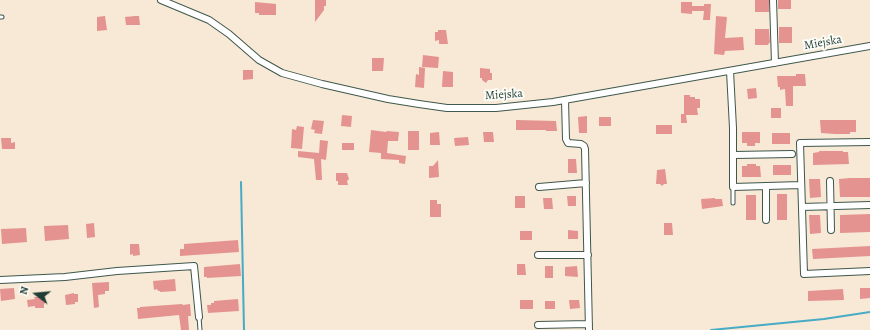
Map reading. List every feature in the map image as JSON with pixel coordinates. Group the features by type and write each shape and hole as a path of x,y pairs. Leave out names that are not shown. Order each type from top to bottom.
{"street":[{"name":"Miejska","path":"161,0 209,20 264,63 275,70 290,76 435,107 496,108 565,100 870,46"},
{"path":"773,0 775,63"},
{"path":"730,71 734,154 733,187 801,185"},
{"path":"538,325 589,327 584,146 581,144 568,142 566,139 565,100"},
{"path":"870,142 800,143 804,274 870,270"},
{"path":"734,154 792,154"},
{"path":"830,181 831,230"},
{"path":"539,187 586,183"},
{"path":"766,186 766,220"},
{"path":"802,207 870,205"},
{"path":"538,255 588,255"},
{"path":"0,280 194,266 199,317"}],"lane":[{"path":"733,187 733,203"},
{"path":"199,317 200,330"}],"building":[{"path":"315,0 326,0 326,6 324,6 324,10 315,22"},
{"path":"755,0 769,0 769,12 755,12"},
{"path":"778,0 791,0 791,9 778,9"},
{"path":"255,2 276,4 276,15 259,15 259,13 255,13"},
{"path":"681,2 692,2 692,6 704,6 704,4 711,4 710,20 703,20 704,11 692,11 692,14 681,13"},
{"path":"105,16 107,30 97,31 97,17"},
{"path":"139,16 140,25 126,25 125,17"},
{"path":"716,16 727,17 725,38 743,37 744,50 725,51 724,55 714,54"},
{"path":"779,27 792,27 792,43 779,43"},
{"path":"755,29 769,29 770,43 768,45 755,45"},
{"path":"438,30 446,30 448,44 439,44 439,40 435,41 435,32 438,32"},
{"path":"423,55 439,57 438,68 422,67"},
{"path":"372,58 384,58 383,71 372,71"},
{"path":"419,67 425,68 424,88 415,87 416,74 419,75"},
{"path":"480,68 490,69 490,73 492,73 492,80 488,80 486,83 482,80 482,78 480,78"},
{"path":"243,70 253,70 253,79 243,80"},
{"path":"443,71 453,72 453,87 442,87"},
{"path":"796,74 805,74 806,86 793,86 793,106 786,106 785,89 780,90 780,87 778,87 777,76 796,76"},
{"path":"756,88 757,98 748,99 747,89"},
{"path":"684,95 690,95 690,97 695,97 695,99 700,99 700,108 697,108 698,115 686,115 687,123 681,123 681,114 684,114"},
{"path":"771,108 781,108 781,118 771,118"},
{"path":"342,115 352,116 351,127 341,126"},
{"path":"587,116 587,133 579,133 578,117"},
{"path":"599,117 611,117 611,126 599,126"},
{"path":"313,120 324,121 322,134 314,133 315,130 311,129"},
{"path":"516,120 556,121 557,131 516,130"},
{"path":"820,120 856,120 856,132 850,132 850,134 821,133"},
{"path":"656,125 672,125 672,134 656,134"},
{"path":"297,126 304,127 302,149 291,148 292,129 296,130"},
{"path":"371,130 399,132 398,141 388,141 387,153 406,156 405,164 399,163 399,160 381,159 381,153 369,152"},
{"path":"408,131 419,131 419,150 408,150"},
{"path":"439,132 440,145 430,145 430,133"},
{"path":"483,132 493,132 494,142 484,142"},
{"path":"742,132 760,132 760,143 755,143 755,146 747,146 747,143 742,143"},
{"path":"772,133 790,133 790,144 772,144"},
{"path":"468,137 469,145 455,146 454,138"},
{"path":"1,138 11,138 11,143 15,142 15,149 2,149"},
{"path":"320,140 328,141 326,160 321,159 322,180 316,180 314,159 298,157 298,151 319,153"},
{"path":"342,143 354,143 354,150 342,150"},
{"path":"819,151 848,152 849,164 813,165 813,153"},
{"path":"568,159 576,159 577,173 568,173"},
{"path":"438,160 439,177 429,178 429,166 433,166"},
{"path":"747,164 756,164 756,166 760,166 761,177 742,177 742,166 747,166"},
{"path":"773,165 791,165 791,175 773,175"},
{"path":"665,169 667,184 662,186 660,184 656,184 657,170"},
{"path":"336,173 347,173 349,179 347,181 348,185 338,185 338,181 336,181"},
{"path":"870,178 870,197 840,197 839,179"},
{"path":"809,179 820,179 821,197 810,198"},
{"path":"777,194 787,194 787,220 777,220"},
{"path":"746,195 756,195 756,220 746,220"},
{"path":"515,196 525,196 525,208 515,208"},
{"path":"567,196 576,196 576,206 568,206"},
{"path":"543,198 552,198 553,209 544,209"},
{"path":"701,199 722,199 723,206 702,209"},
{"path":"430,200 437,200 437,204 441,204 441,217 430,217"},
{"path":"870,214 870,232 840,233 840,215"},
{"path":"809,215 820,215 821,233 810,234"},
{"path":"94,223 95,237 87,238 86,224"},
{"path":"664,223 672,223 673,235 664,235"},
{"path":"68,225 69,239 45,241 44,226"},
{"path":"26,228 27,242 2,244 1,229"},
{"path":"568,230 578,231 578,239 568,239"},
{"path":"520,231 532,231 532,240 520,240"},
{"path":"238,240 239,252 180,256 180,249 184,249 184,244"},
{"path":"130,244 139,244 140,255 130,255"},
{"path":"870,246 870,256 813,259 812,249"},
{"path":"240,264 241,276 204,277 204,267"},
{"path":"517,264 525,264 526,275 517,275"},
{"path":"545,266 553,266 553,278 545,278"},
{"path":"577,266 578,277 565,276 565,267"},
{"path":"175,279 176,291 160,292 157,289 154,290 153,281"},
{"path":"109,282 109,291 105,291 105,294 98,295 99,307 94,308 92,283"},
{"path":"14,288 15,299 1,301 0,289"},
{"path":"860,288 870,288 870,298 860,299"},
{"path":"843,289 844,300 808,301 808,291"},
{"path":"74,293 78,294 78,302 75,302 75,304 66,305 65,295"},
{"path":"43,296 43,300 46,302 44,304 44,308 35,308 35,306 28,307 27,300 35,299 34,297"},
{"path":"238,299 239,311 208,313 207,305 211,305 214,301"},
{"path":"520,300 533,300 533,309 520,309"},
{"path":"569,300 579,300 580,308 570,309"},
{"path":"545,301 555,301 555,309 545,309"},
{"path":"190,304 191,316 188,316 189,330 181,330 179,315 138,319 137,308"}],"waterway":[{"path":"241,182 244,330"},
{"path":"711,330 824,319 870,312"}]}
